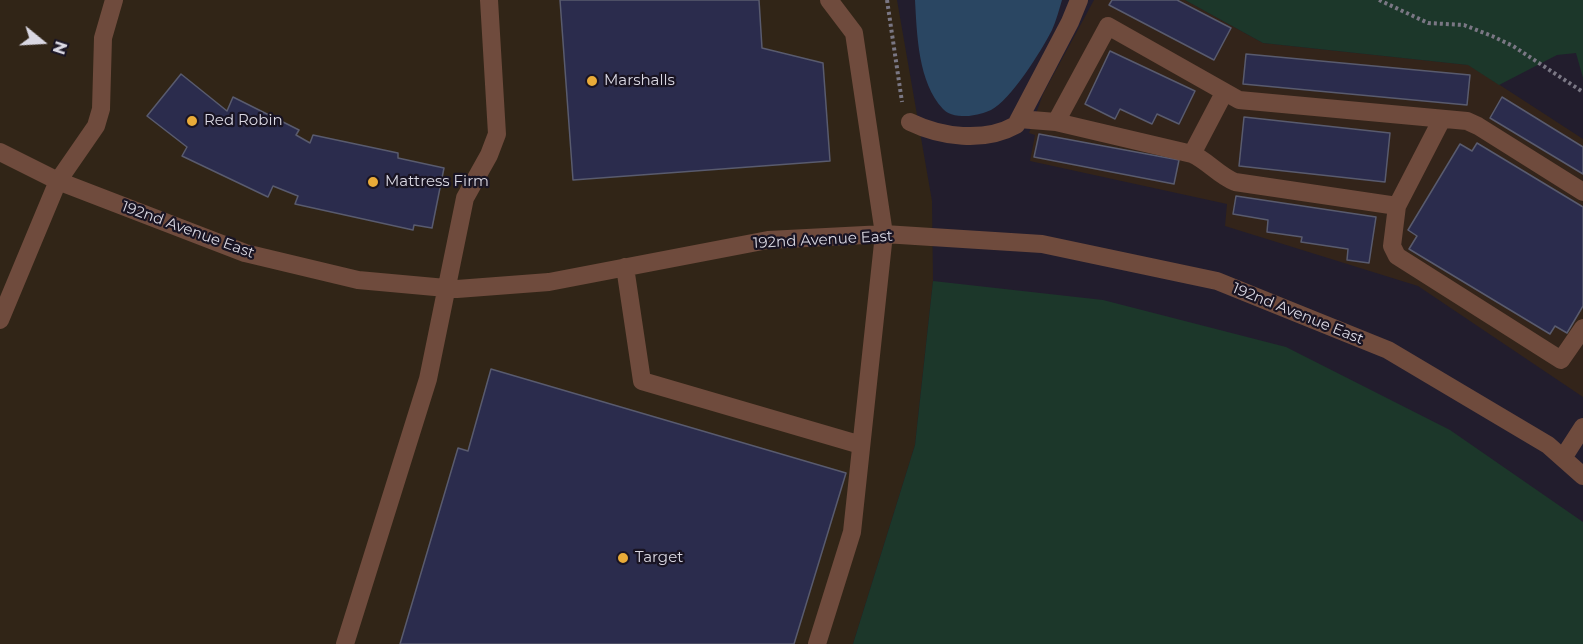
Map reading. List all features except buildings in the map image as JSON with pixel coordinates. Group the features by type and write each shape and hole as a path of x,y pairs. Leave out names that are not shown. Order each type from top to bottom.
{"street":[{"path":"0,320 4,299 58,181 96,126 101,109 104,38 114,0"},
{"path":"345,644 428,378 465,198 489,155 497,134 489,0"},
{"path":"817,644 852,532 884,234 854,33 829,0"},
{"path":"910,122 927,130 955,136 1007,130 1016,125 1070,22 1079,0"},
{"path":"1056,122 1108,26 1239,100 1467,121 1583,192"},
{"path":"1192,154 1224,93"},
{"path":"1019,119 1056,122 1192,154 1203,159 1223,176 1235,182 1396,206"},
{"path":"1442,119 1396,206 1392,246 1397,256 1561,360 1583,328"},
{"name":"192nd Avenue East","path":"0,152 58,181 245,253 358,280 446,288 549,282 768,240 884,234 1042,244 1217,281 1388,351 1548,445 1583,476"},
{"path":"625,267 642,381 861,445"},
{"path":"1563,458 1583,427"}],"path":[{"path":"886,0 904,113 910,122"},
{"path":"1379,0 1428,23 1464,25 1491,36 1513,46 1583,92"}],"shaded area":[{"path":"0,0 897,0 932,201 933,281 915,445 853,644 0,644"},
{"path":"1094,0 1185,0 1263,43 1469,65 1583,139 1583,397 1418,286 1225,226 1227,204 1030,161 1035,135 1029,133 1043,94"}],"green space":[{"path":"1185,0 1583,0 1583,78 1576,53 1557,55 1499,85 1468,65 1263,43"},
{"path":"933,281 1103,300 1286,347 1450,430 1583,522 1583,644 853,644 915,445"}],"water":[{"path":"915,0 1062,0 1052,30 1016,86 999,105 991,110 969,116 955,115 945,111 928,86 920,58"}],"place":[{"name":"Marshalls","path":"592,81"},
{"name":"Red Robin","path":"192,121"},
{"name":"Mattress Firm","path":"373,182"},
{"name":"Target","path":"623,558"}]}
